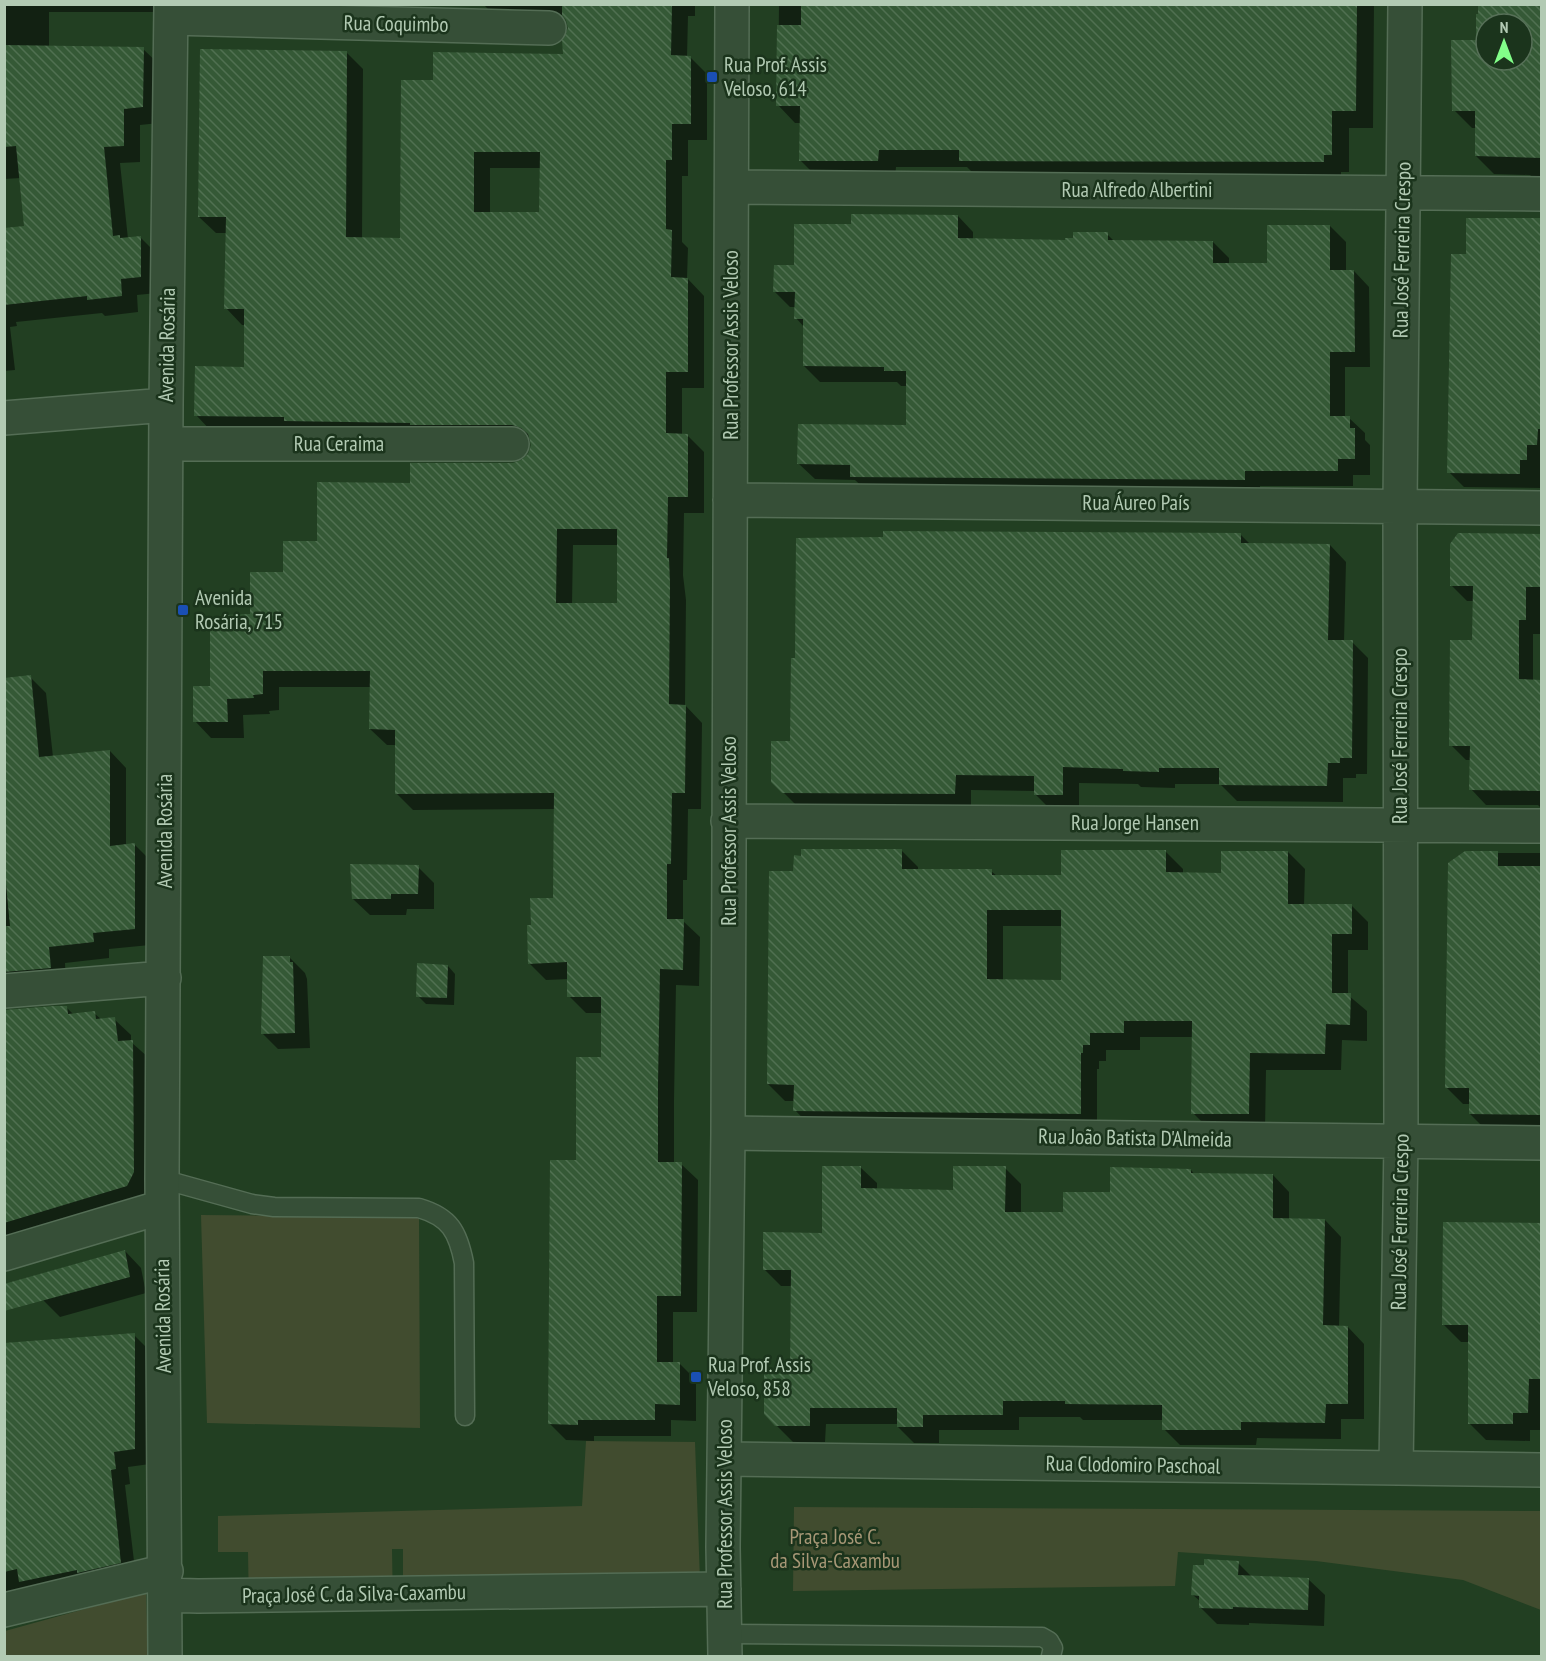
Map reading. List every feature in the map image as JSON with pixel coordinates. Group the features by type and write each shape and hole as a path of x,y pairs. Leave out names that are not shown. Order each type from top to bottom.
{"street":[{"name":"Rua Professor Assis Veloso","path":"725,1645 732,4"},
{"name":"Rua José Ferreira Crespo","path":"1396,1468 1401,1140 1400,505 1405,4"},
{"name":"Rua Coquimbo","path":"171,11 549,28"},
{"name":"Avenida Rosária","path":"165,1656 162,1193 166,405 171,11"},
{"name":"Rua Alfredo Albertini","path":"732,187 1542,194"},
{"path":"4,418 166,405"},
{"name":"Rua Ceraima","path":"166,444 512,444"},
{"name":"Rua Áureo País","path":"730,500 1542,508"},
{"name":"Rua Jorge Hansen","path":"728,821 1542,826"},
{"path":"4,991 164,978"},
{"name":"Rua João Batista D'Almeida","path":"728,1134 1542,1143"},
{"path":"4,1254 162,1193"},
{"name":"Rua Clodomiro Paschoal","path":"724,1459 1542,1470"},
{"name":"Praça José C. da Silva-Caxambu","path":"4,1610 165,1582 244,1595 724,1589"}],"lane":[{"path":"162,1193 274,1207 418,1208 436,1213 451,1226 460,1244 464,1263 465,1416"},
{"path":"725,1645 1042,1637 1049,1641 1053,1648 1051,1656"}],"green space":[{"path":"201,1215 419,1217 420,1428 207,1423"},
{"path":"586,1441 695,1442 700,1580 403,1589 403,1549 392,1549 393,1611 249,1610 248,1552 218,1552 218,1516 582,1506"},
{"name":"Praça José C. da Silva-Caxambu","path":"794,1507 1541,1511 1541,1610 1463,1580 1316,1561 1178,1552 1175,1586 793,1591"},
{"path":"146,1592 148,1656 5,1656 5,1631"}],"building":[{"path":"562,4 672,6 671,55 691,56 691,124 672,124 672,160 666,160 666,229 672,230 671,277 688,278 688,372 666,372 666,433 688,434 688,497 668,497 669,704 686,705 685,793 672,793 671,864 667,864 667,919 684,919 683,970 660,969 658,1084 658,1162 682,1162 681,1296 657,1296 657,1362 680,1362 680,1405 655,1404 655,1420 578,1420 578,1425 548,1424 550,1160 576,1160 576,1057 601,1057 601,997 567,997 567,962 528,964 527,925 531,925 530,898 553,898 554,793 395,794 395,730 369,729 370,671 263,671 263,694 253,695 254,698 227,699 228,722 193,722 193,686 210,686 210,622 223,622 223,615 250,614 250,572 283,572 283,541 317,541 317,482 410,483 410,463 513,463 528,454 531,445 528,434 512,425 410,425 410,423 284,421 284,417 194,416 195,366 244,367 244,309 224,309 226,217 198,217 200,49 347,51 346,237 400,238 401,80 433,80 433,52 563,54 562,40 568,28 562,15","holes":["474,152 540,152 539,212 474,212","557,529 617,529 617,603 556,603"]},
{"path":"801,4 1357,4 1356,111 1332,111 1332,155 1324,155 1324,162 959,161 959,150 879,150 878,161 799,161 800,106 776,106 777,25 801,25"},
{"path":"1478,6 1542,6 1542,158 1475,156 1475,111 1452,111 1451,40 1474,40 1474,72 1534,72 1534,12 1478,12"},
{"path":"4,45 144,47 143,107 124,109 124,146 104,147 113,236 120,235 120,238 141,236 141,277 121,279 122,296 87,300 87,296 4,305 4,228 24,226 16,146 4,147"},
{"path":"851,214 958,215 958,238 1065,240 1065,238 1073,238 1073,232 1108,232 1108,240 1213,241 1213,263 1267,263 1267,225 1330,225 1330,270 1354,270 1355,352 1330,352 1330,416 1350,416 1350,428 1355,428 1355,459 1338,459 1338,471 1245,471 1245,480 850,477 850,465 797,464 798,424 906,425 906,371 884,371 884,367 803,366 803,319 794,319 795,292 773,292 774,265 794,265 794,224 851,224"},
{"path":"1466,218 1542,218 1542,429 1538,429 1537,445 1527,445 1527,460 1520,460 1520,474 1447,473 1451,254 1466,254"},
{"path":"883,531 1241,533 1241,543 1330,544 1328,640 1353,640 1352,758 1340,758 1340,763 1328,763 1327,786 1219,785 1219,768 1159,768 1159,772 1063,767 1063,795 1034,795 1034,776 956,775 955,794 782,793 771,782 771,741 790,741 791,658 795,658 796,538 883,537"},
{"path":"1458,533 1542,534 1542,587 1526,587 1526,620 1519,620 1519,679 1542,680 1542,791 1469,790 1470,746 1449,746 1450,640 1472,640 1473,586 1450,586 1450,544"},
{"path":"31,675 39,757 110,750 110,846 135,843 135,929 93,933 94,942 49,947 51,968 4,972 4,926 10,926 4,863 4,678"},
{"path":"801,849 902,849 902,869 992,869 992,875 1061,875 1061,850 1166,850 1166,872 1221,873 1221,851 1288,851 1288,904 1352,904 1352,934 1332,934 1332,993 1351,993 1350,1025 1326,1024 1325,1054 1250,1053 1249,1114 1191,1114 1192,1021 1124,1021 1124,1033 1090,1033 1090,1045 1083,1045 1083,1053 1081,1053 1081,1114 793,1111 794,1085 767,1084 769,871 793,871 794,855 801,856","holes":["987,910 1061,910 1061,980 987,979"]},
{"path":"1465,851 1498,851 1498,866 1540,866 1542,1115 1469,1114 1469,1088 1445,1088 1448,863"},
{"path":"350,864 419,865 418,894 391,894 391,899 352,899"},
{"path":"263,956 290,956 290,962 293,962 295,1033 261,1034"},
{"path":"417,963 448,965 447,998 416,997"},
{"path":"67,1006 68,1014 95,1011 96,1019 115,1017 118,1041 133,1040 134,1172 127,1186 4,1223 4,1010"},
{"path":"822,1166 861,1166 861,1188 953,1190 953,1166 1006,1166 1005,1212 1063,1212 1063,1192 1110,1192 1110,1167 1191,1169 1191,1173 1273,1174 1273,1218 1325,1219 1323,1325 1348,1326 1348,1404 1326,1404 1325,1423 1241,1422 1241,1430 1162,1430 1162,1405 1065,1404 1065,1401 1003,1401 1003,1415 923,1415 923,1427 897,1427 897,1408 810,1408 810,1426 775,1426 764,1414 764,1373 790,1374 791,1270 763,1270 763,1232 822,1233"},
{"path":"1443,1222 1542,1223 1542,1379 1529,1379 1528,1413 1513,1413 1513,1424 1468,1424 1468,1325 1442,1325"},
{"path":"125,1250 130,1277 4,1311 4,1284"},
{"path":"135,1333 135,1449 114,1452 116,1469 111,1470 121,1563 19,1582 17,1569 4,1572 4,1343"},
{"path":"1204,1559 1239,1561 1238,1575 1309,1578 1308,1610 1199,1608 1199,1596 1191,1595 1193,1565 1204,1565"}],"place":[{"name":"Rua Prof. Assis Veloso, 614","path":"712,77"},
{"name":"Avenida Rosária, 715","path":"183,610"},
{"name":"Rua Prof. Assis Veloso, 858","path":"696,1377"}]}
